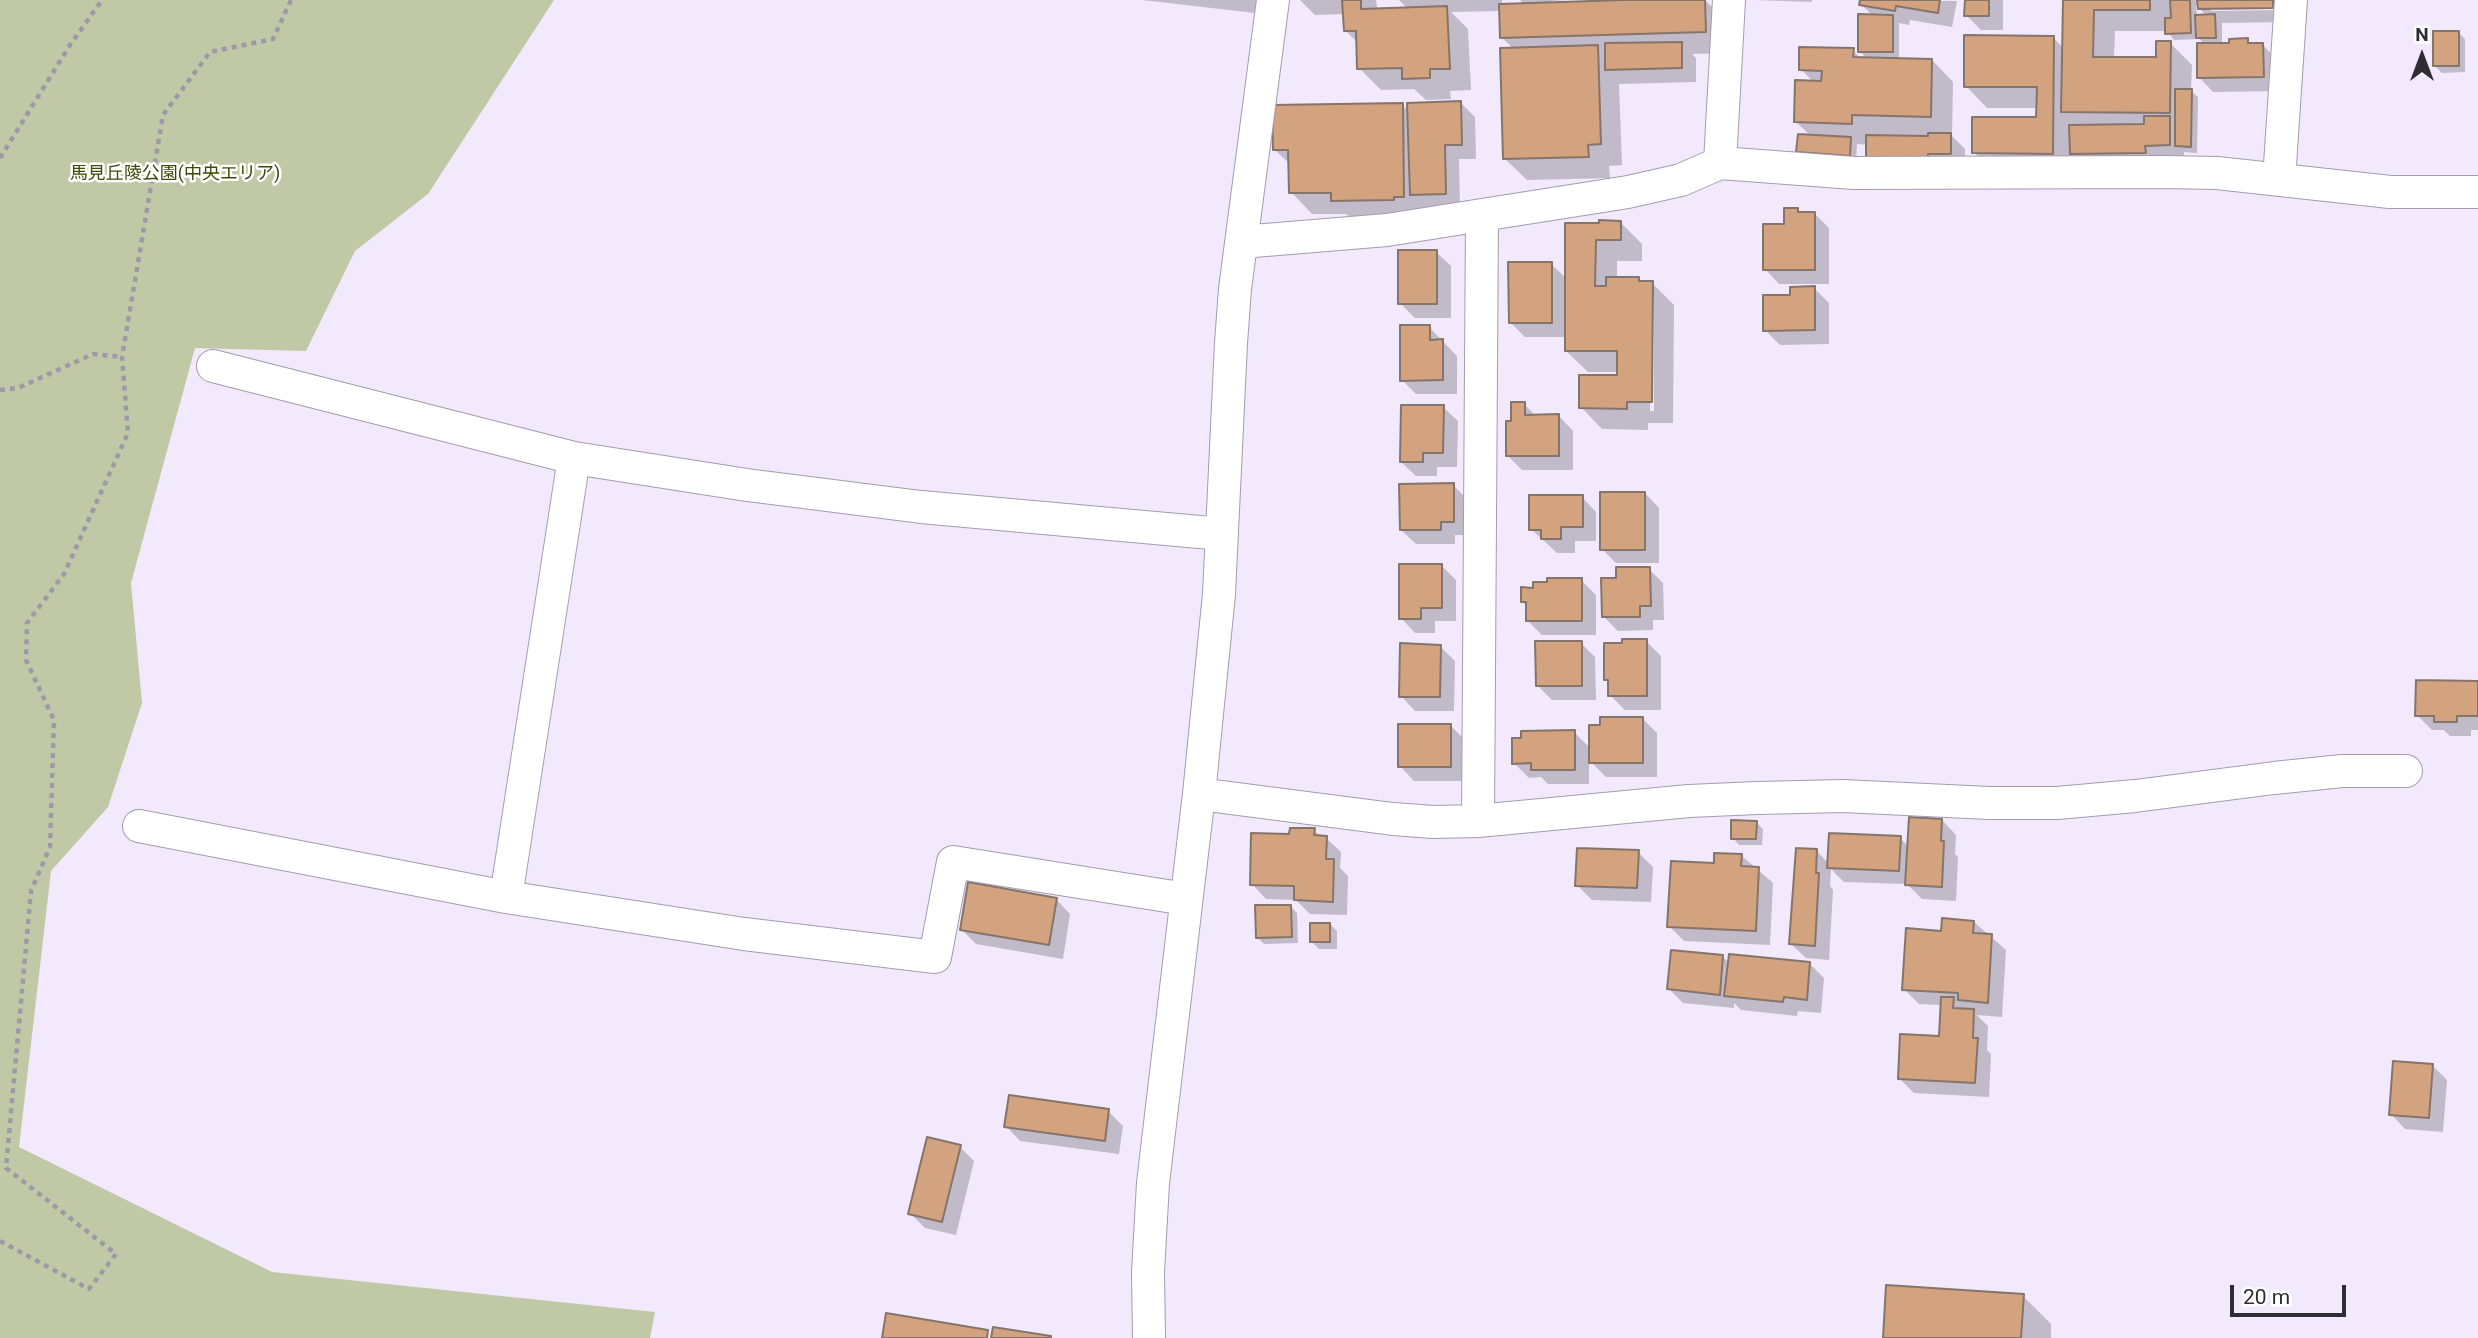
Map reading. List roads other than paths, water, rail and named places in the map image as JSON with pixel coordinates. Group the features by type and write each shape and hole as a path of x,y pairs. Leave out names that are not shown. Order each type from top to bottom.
{"street":[{"path":"1149,1338 1153,1183 1199,794 1219,594 1231,343 1241,242 1273,0"},
{"path":"1720,163 1729,0"},
{"path":"2279,180 2291,0"},
{"path":"1241,242 1333,236 1628,192 1681,180 1720,163 1854,173 2217,173 2390,192 2478,192"},
{"path":"1478,821 1482,215"},
{"path":"213,366 574,458 921,508 1222,534"},
{"path":"506,897 574,458"},
{"path":"1199,794 1433,822 1478,821 1689,801 1757,798 1843,796 1989,803 2057,803 2342,771 2406,771"},
{"path":"139,826 506,897 744,934 935,957 953,862 1186,899"}],"park label":[{"name":"馬見丘陵公園(中央エリア)","path":"175,174"}]}
